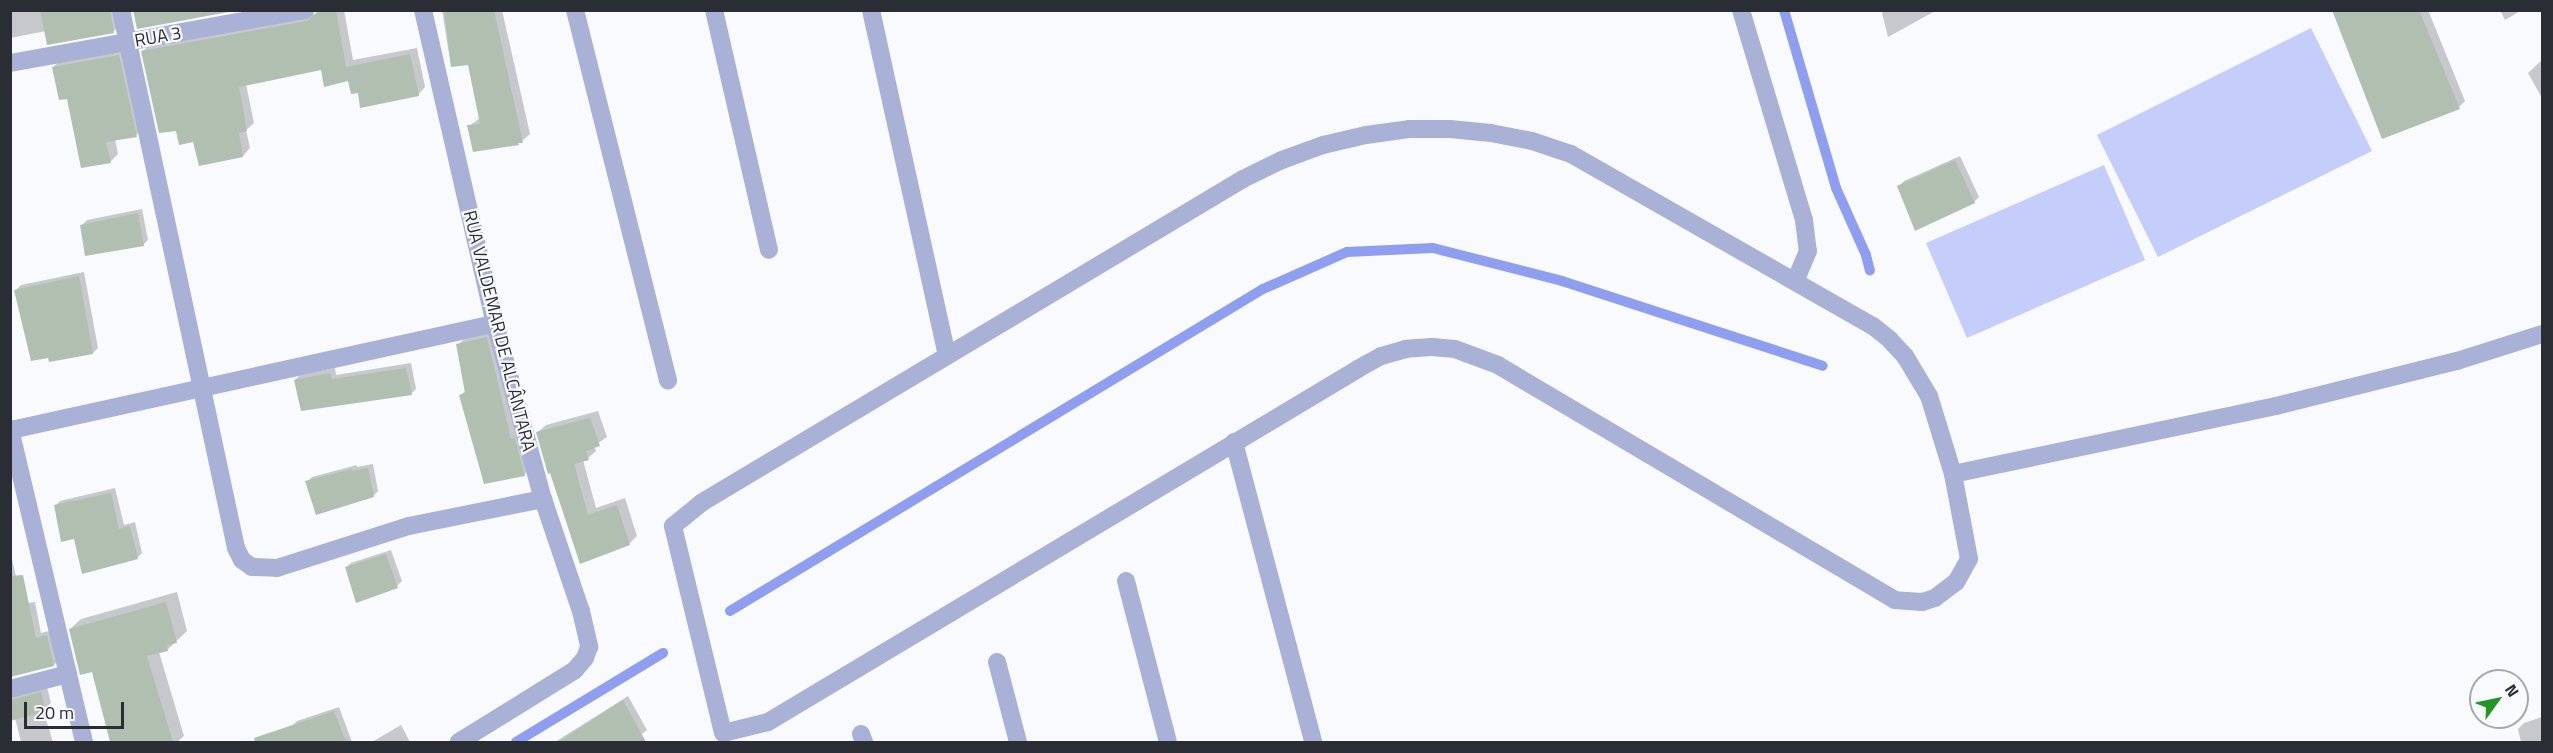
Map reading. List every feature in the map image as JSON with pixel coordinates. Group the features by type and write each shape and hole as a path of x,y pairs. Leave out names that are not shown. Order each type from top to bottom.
{"street":[{"path":"121,10 126,43 236,548 242,560 252,567 277,568 409,526 543,499"},
{"name":"RUA 3","path":"10,63 305,10"},
{"name":"RUA VALDEMAR DE ALCÂNTARA","path":"423,10 495,324 543,499 581,611 589,647 585,658 575,670 459,742"},
{"path":"575,10 668,381"},
{"path":"714,10 769,250"},
{"path":"871,10 947,356"},
{"path":"1741,10 1804,220 1808,251 1794,281"},
{"path":"1409,129 1450,129 1491,133 1532,141 1571,154 1794,281 1873,326 1905,357 1929,396 1953,474 1969,559 1964,571 1946,591 1935,598 1908,603 1894,600 1498,364 1455,349 1415,348 1381,356 768,722 723,734 673,526 701,503 1243,179 1282,160 1323,145 1366,135 1409,129"},
{"path":"84,742 11,430 495,324"},
{"path":"1953,474 2276,406 2457,361 2542,334"},
{"path":"1234,442 1313,742"},
{"path":"1126,581 1168,742"},
{"path":"997,662 1018,742"},
{"path":"10,689 68,674"}],"shaded area":[{"path":"2311,28 2372,151 2158,257 2097,135"},
{"path":"2104,165 2145,260 1967,338 1926,243"}],"building":[{"path":"40,10 110,10 114,33 47,45"},
{"path":"133,10 239,10 137,29"},
{"path":"336,10 346,67 410,54 419,96 360,108 358,93 351,94 348,81 324,87 321,70 239,87 247,131 239,133 243,157 199,166 193,142 179,145 176,131 159,133 141,51 307,21 316,13"},
{"path":"444,10 494,10 523,143 473,152 467,125 480,124 468,65 451,67"},
{"path":"2332,10 2419,10 2460,109 2382,139"},
{"path":"119,55 137,137 106,142 111,163 81,168 67,99 59,100 52,67"},
{"path":"1955,160 1975,203 1915,231 1897,186"},
{"path":"138,213 144,246 85,256 80,225"},
{"path":"79,276 93,354 49,362 48,358 31,361 14,290"},
{"path":"487,337 511,439 515,438 525,476 484,484 459,395 465,393 456,344"},
{"path":"406,368 412,395 301,411 294,380 330,373 332,379"},
{"path":"590,418 600,446 586,451 589,460 574,464 588,515 617,505 630,545 580,564 550,473 548,474 536,432"},
{"path":"368,468 374,497 316,515 305,481 352,469 352,471"},
{"path":"111,493 119,529 130,526 138,559 82,574 74,539 61,542 54,505"},
{"path":"386,554 398,588 356,603 345,567"},
{"path":"23,575 36,638 47,635 54,666 10,677 10,576"},
{"path":"166,602 177,643 167,645 168,651 147,656 173,742 110,742 92,672 80,675 69,629"},
{"path":"41,692 46,711 10,721 10,700"},
{"path":"623,700 646,742 558,742"},
{"path":"334,711 346,742 255,742 254,738"}],"waterway":[{"path":"1784,10 1836,188 1866,255 1870,271"},
{"path":"730,611 1263,289 1347,252 1433,248 1562,281 1823,366"},
{"path":"516,742 663,653"}]}
